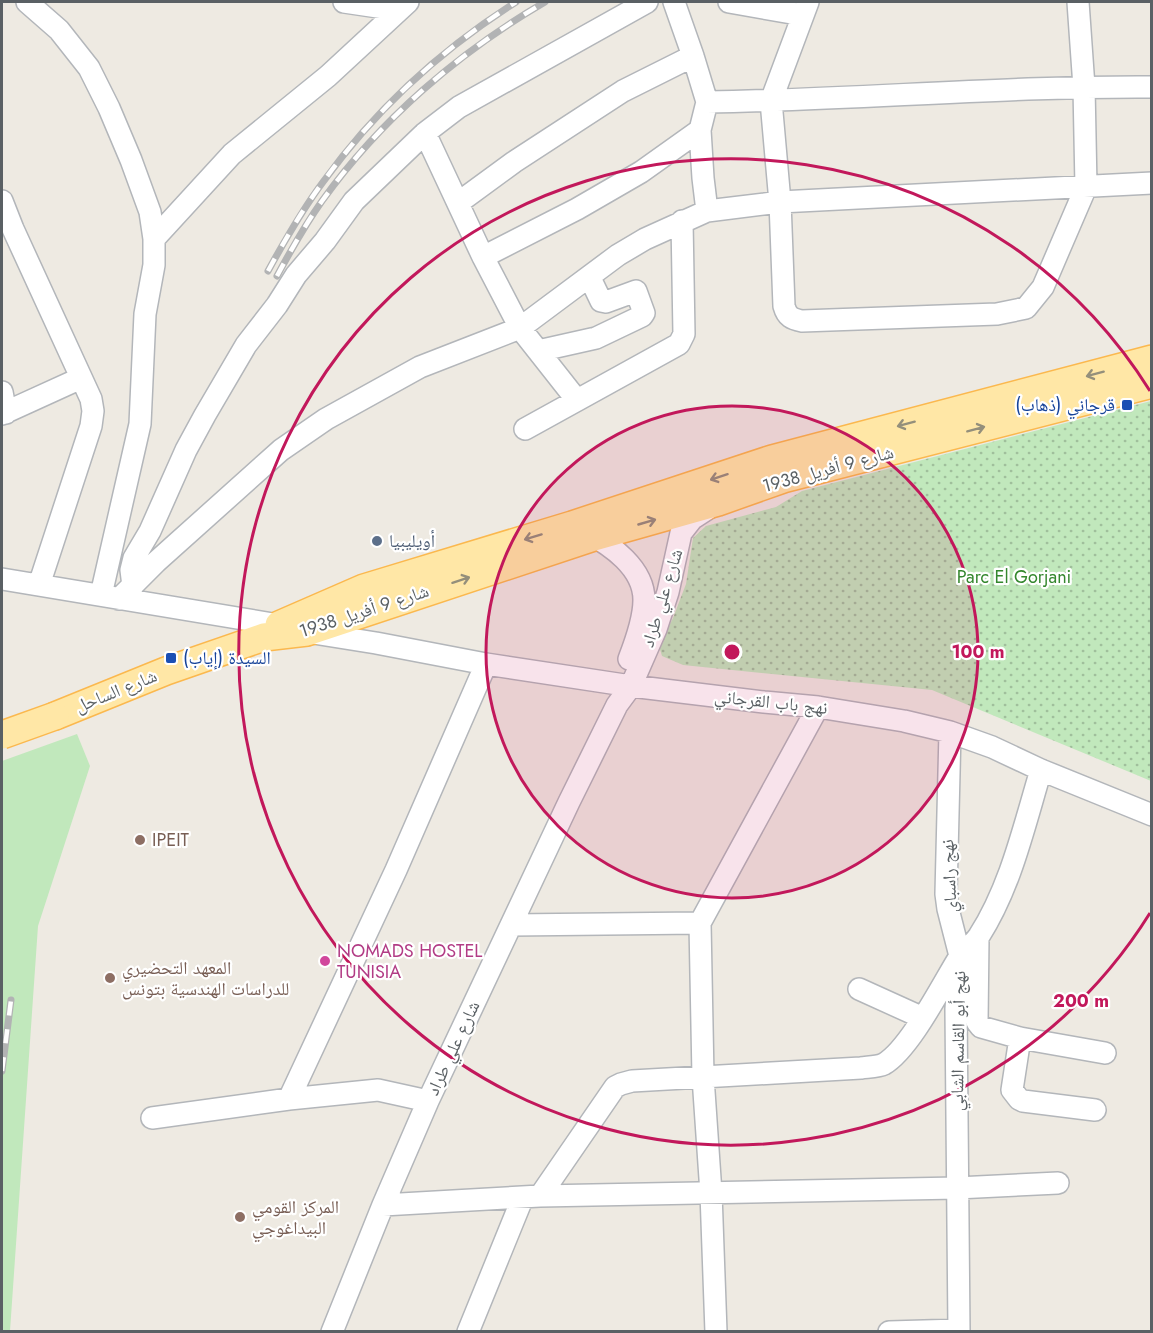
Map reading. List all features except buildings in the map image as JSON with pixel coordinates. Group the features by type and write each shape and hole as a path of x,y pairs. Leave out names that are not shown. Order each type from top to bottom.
{"main road":[{"name":"شارع 9 أفريل 1938","path":"272,631 583,531 772,459 1152,359"},
{"name":"شارع 9 أفريل 1938","path":"583,531 718,502 783,479 1152,384"},
{"name":"شارع 9 أفريل 1938","path":"272,631 307,632 368,599"},
{"name":"شارع الساحل","path":"2,735 272,631"}],"street":[{"path":"27,2 59,30 89,68 131,159 150,212 154,239 154,265 145,314 140,424 118,593"},
{"path":"344,2 403,6"},
{"path":"118,593 164,503 186,450 246,345 277,305 296,275 325,242 354,201 425,133 459,107 647,2"},
{"path":"674,2 707,102 700,130 708,211"},
{"path":"729,2 805,8 771,101 780,202 784,306 787,315 794,320 802,321 997,314 1026,308 1043,287 1086,187 1084,87 1078,2"},
{"path":"154,239 232,154 328,76 403,6"},
{"path":"458,203 514,162 623,91 693,56"},
{"path":"707,102 1084,87 1152,87"},
{"path":"483,257 577,209 632,177 700,130"},
{"path":"425,133 483,257 520,328 576,399"},
{"path":"118,593 281,450 326,419 420,367 520,328 618,255 682,221 708,211 780,202 1152,183"},
{"path":"2,201 91,399 93,411 91,426 39,585"},
{"path":"525,429 679,344 684,334 682,221"},
{"path":"538,351 596,338 642,316 644,310 636,291 606,302 602,301 590,278"},
{"path":"2,392 4,414 81,378"},
{"name":"شارع علي طراد","path":"332,1332 428,1101 625,685 656,629 668,592 681,533 692,519 718,502"},
{"name":"شارع علي طراد","path":"583,531 615,551 635,570 641,582 644,600 625,685"},
{"path":"2,579 118,593 272,631"},
{"path":"368,599 363,628 376,643"},
{"name":"نهج باب القرجاني","path":"307,632 486,664 625,685 818,707 904,721 950,732 992,747 1041,770 1152,815"},
{"path":"290,1099 396,870 486,664"},
{"path":"716,1332 711,1192 703,1077 700,923 818,707"},
{"name":"نهج راسباي","path":"950,732 946,894 960,956"},
{"name":"نهج أبو القاسم الشابي","path":"959,1331 956,1009 960,956 978,938 1009,876 1041,770"},
{"path":"511,925 700,923"},
{"path":"978,938 977,1022 986,1030 1105,1053"},
{"path":"468,1332 532,1197 615,1088 632,1081 882,1065 897,1054 923,1018 960,956"},
{"path":"860,989 923,1018"},
{"path":"1020,1038 1012,1090 1019,1099 1032,1103 1095,1110"},
{"path":"152,1118 290,1099 378,1090 428,1101"},
{"path":"383,1205 532,1197 957,1188 1058,1183"},
{"path":"889,1332 959,1331"}],"green space":[{"name":"Parc El Gorjani","path":"1151,401 1151,781 932,690 683,665 662,656 659,646 686,584 693,538 706,526 776,507 802,491"},
{"path":"77,734 90,766 38,926 10,1331 2,1331 2,761"}],"railway":[{"path":"268,271 315,193 343,156 387,106 462,40 516,2"},
{"path":"277,276 322,201 369,143 395,116 423,90 482,43 545,2"},
{"path":"2,1071 11,1000"}],"place":[{"name":"قرجاني (ذهاب)","path":"1127,405"},
{"name":"أويليبيا","path":"377,541"},
{"name":"السيدة (إياب)","path":"171,658"},
{"name":"IPEIT","path":"140,840"},
{"name":"NOMADS HOSTEL TUNISIA","path":"325,961"},
{"name":"المعهد التحضيري للدراسات الهندسية بتونس","path":"110,978"},
{"name":"المركز القومي البيداغوجي","path":"240,1217"}]}
